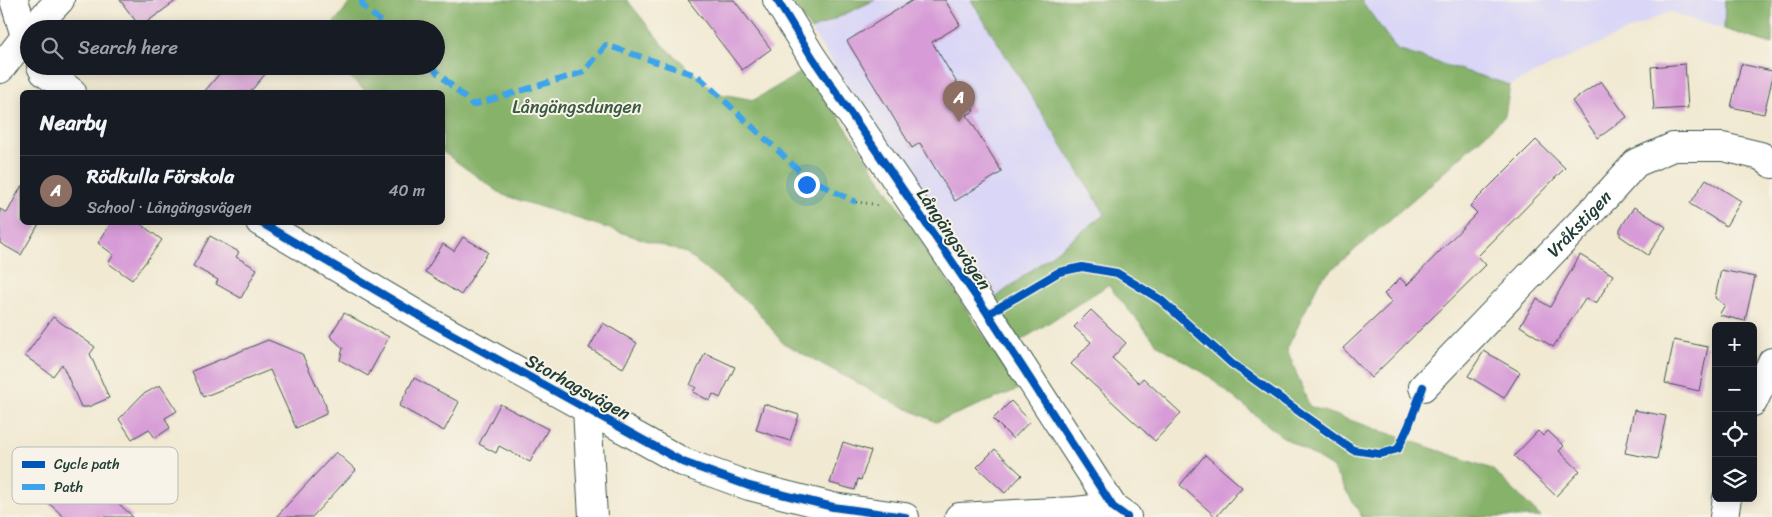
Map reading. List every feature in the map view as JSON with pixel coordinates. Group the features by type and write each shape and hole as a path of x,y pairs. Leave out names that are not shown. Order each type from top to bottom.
{"street":[{"path":"14,0 23,20"},
{"path":"42,20 60,0"},
{"name":"Långängsvägen","path":"777,0 812,57 988,314 1120,512"},
{"path":"0,69 20,46"},
{"path":"48,75 69,90"},
{"name":"Vråkstigen","path":"1423,388 1636,163 1673,147 1724,147 1761,156 1772,164"},
{"name":"Storhagsvägen","path":"265,225 428,321 683,462 749,486 833,507 905,517"},
{"path":"1757,394 1772,362"},
{"path":"587,409 593,517"},
{"path":"1724,517 1726,502"},
{"path":"959,517 1075,511 1120,512"}],"path":[{"path":"856,202 879,204"}],"shaded area":[{"path":"875,0 971,0 1105,214 990,302 811,30"},
{"path":"1361,0 1725,0 1724,29 1668,12 1510,85 1397,50"}],"green space":[{"name":"Långängsdungen","path":"352,0 627,0 664,46 716,93 754,100 807,69 1019,389 936,422 891,401 783,343 754,307 686,253 503,195 445,153 445,90 365,90 347,75 445,75 445,20 336,20"},
{"path":"791,0 875,0 811,30"},
{"path":"971,0 1361,0 1397,50 1510,85 1505,116 1431,184 1320,280 1287,349 1309,406 1492,469 1541,517 1362,517 1332,467 1280,435 1204,373 1158,345 1108,285 1020,341 990,302 1105,214"},
{"path":"1725,0 1772,0 1772,44 1724,29"}],"building":[{"path":"120,0 177,0 150,20 135,20"},
{"path":"688,0 734,0 771,49 742,70"},
{"path":"913,0 945,0 960,25 932,42 974,111 967,115 1002,172 955,201 920,143 912,148 847,41"},
{"path":"1685,64 1688,108 1654,110 1651,67"},
{"path":"1741,64 1772,71 1772,80 1764,114 1731,107"},
{"path":"218,75 264,75 252,90 206,90"},
{"path":"1601,81 1627,117 1598,138 1572,101"},
{"path":"1536,140 1565,168 1478,256 1486,265 1371,378 1343,348 1392,302 1384,294 1400,278 1407,285 1477,213 1470,206"},
{"path":"1706,179 1741,201 1726,226 1690,204"},
{"path":"20,189 20,225 38,225 21,255 0,243 0,209 7,213"},
{"path":"1634,207 1666,227 1648,255 1620,236 1620,229"},
{"path":"110,225 142,225 162,240 132,280 108,263 114,255 98,243"},
{"path":"210,236 239,252 236,257 257,269 241,298 216,284 218,280 193,266"},
{"path":"463,237 488,252 461,295 425,272 443,244 454,251"},
{"path":"1580,255 1613,275 1596,304 1586,298 1553,347 1520,326 1537,299 1550,307"},
{"path":"1721,270 1755,277 1745,321 1719,315 1725,305 1715,298"},
{"path":"1091,310 1126,343 1112,358 1139,383 1143,378 1181,413 1155,441 1071,364 1091,342 1074,327"},
{"path":"344,313 389,337 368,376 340,360 343,348 330,336"},
{"path":"53,317 95,347 90,354 109,398 88,407 81,407 62,364 53,376 25,356"},
{"path":"603,323 637,343 623,368 589,348"},
{"path":"268,340 302,354 326,406 326,414 296,428 270,370 203,397 192,371"},
{"path":"1674,340 1708,347 1699,391 1665,383"},
{"path":"1484,351 1520,372 1504,398 1468,376"},
{"path":"705,353 735,367 720,398 713,394 710,401 693,392 696,387 690,385"},
{"path":"414,378 459,402 444,431 399,406"},
{"path":"160,385 177,411 165,418 170,428 155,438 149,429 132,439 119,419 142,395"},
{"path":"1011,401 1030,421 1013,439 993,419"},
{"path":"500,404 548,429 530,462 499,446 496,453 479,444"},
{"path":"764,404 799,415 790,441 756,430"},
{"path":"1634,410 1666,416 1657,459 1625,453"},
{"path":"1538,431 1543,436 1548,431 1564,446 1559,451 1580,471 1556,496 1514,456"},
{"path":"843,442 871,451 861,480 858,479 855,490 830,483"},
{"path":"995,449 1022,475 1005,493 977,467"},
{"path":"336,452 356,470 312,517 276,517"},
{"path":"1205,455 1242,487 1216,517 1180,485"},
{"path":"50,504 119,504 133,517 64,517"}],"marked path":[{"path":"362,0 362,5 379,20"},
{"path":"440,75 473,105 584,72 606,45 698,76 803,174 856,202"}],"cycle path":[{"path":"777,0 812,57 988,314 1113,507 1127,517"},
{"path":"265,225 428,321 683,462 749,486 833,507 905,517"},
{"path":"988,314 1059,272 1082,267 1117,273 1161,300 1231,363 1353,450 1380,454 1398,449 1423,387"}],"place":[{"name":"Rödkulla Förskola","path":"959,122"}]}
